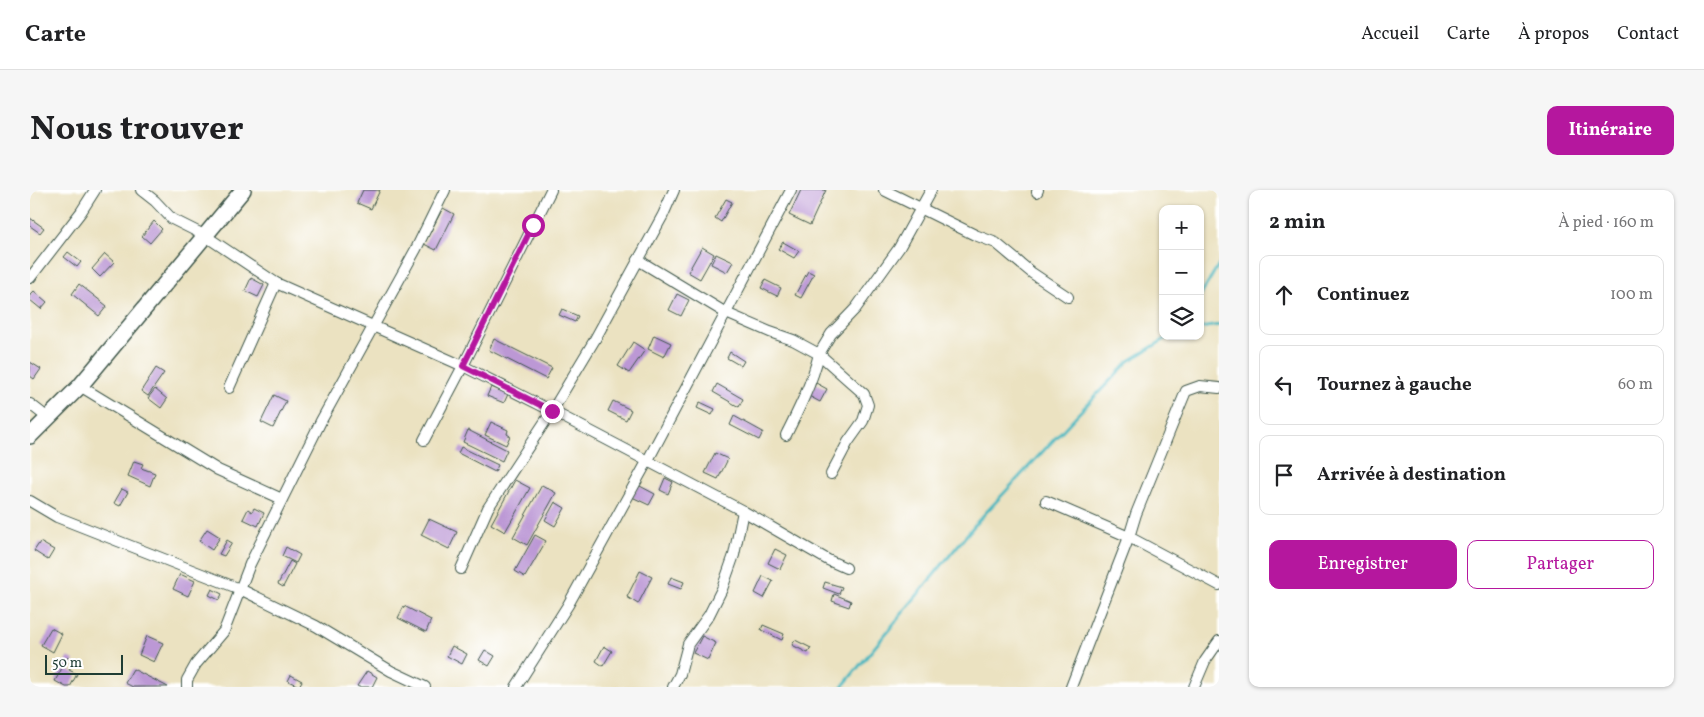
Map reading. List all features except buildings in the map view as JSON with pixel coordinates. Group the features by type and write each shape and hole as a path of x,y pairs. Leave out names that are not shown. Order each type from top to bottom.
{"street":[{"path":"30,278 95,190"},
{"path":"141,190 155,201 172,219 204,235 276,283 463,366 648,460 743,511 828,560 846,568"},
{"path":"30,436 80,386 243,190"},
{"path":"187,687 188,680 196,664 224,631 240,588 321,421 416,249 445,190"},
{"path":"424,440 551,190"},
{"path":"461,569 488,508 552,411 594,341 663,216 674,190"},
{"path":"516,687 568,604 648,460 791,190"},
{"path":"884,190 975,235 996,243 1032,273 1068,297"},
{"path":"786,435 808,390 819,354 831,334 856,308 899,248 931,190"},
{"path":"638,260 726,312 793,340 819,354 864,394 868,405 863,421 848,442 831,474"},
{"path":"229,388 276,283"},
{"path":"80,386 218,470 282,499"},
{"path":"1071,687 1129,537 1136,514 1186,391 1200,386 1219,388"},
{"path":"30,404 48,418"},
{"path":"30,501 57,516 240,588 316,626 391,671 425,687"},
{"path":"1046,501 1129,537 1219,585"},
{"path":"673,687 680,674 688,644 708,615 722,589 734,555 743,511"},
{"path":"1194,687 1205,661 1219,641"}],"waterway":[{"path":"1201,295 1219,264"},
{"path":"1204,327 1219,325"},
{"path":"842,687 978,521 1129,361 1163,340"}],"route":[{"path":"533,225 463,366 552,411"}]}
